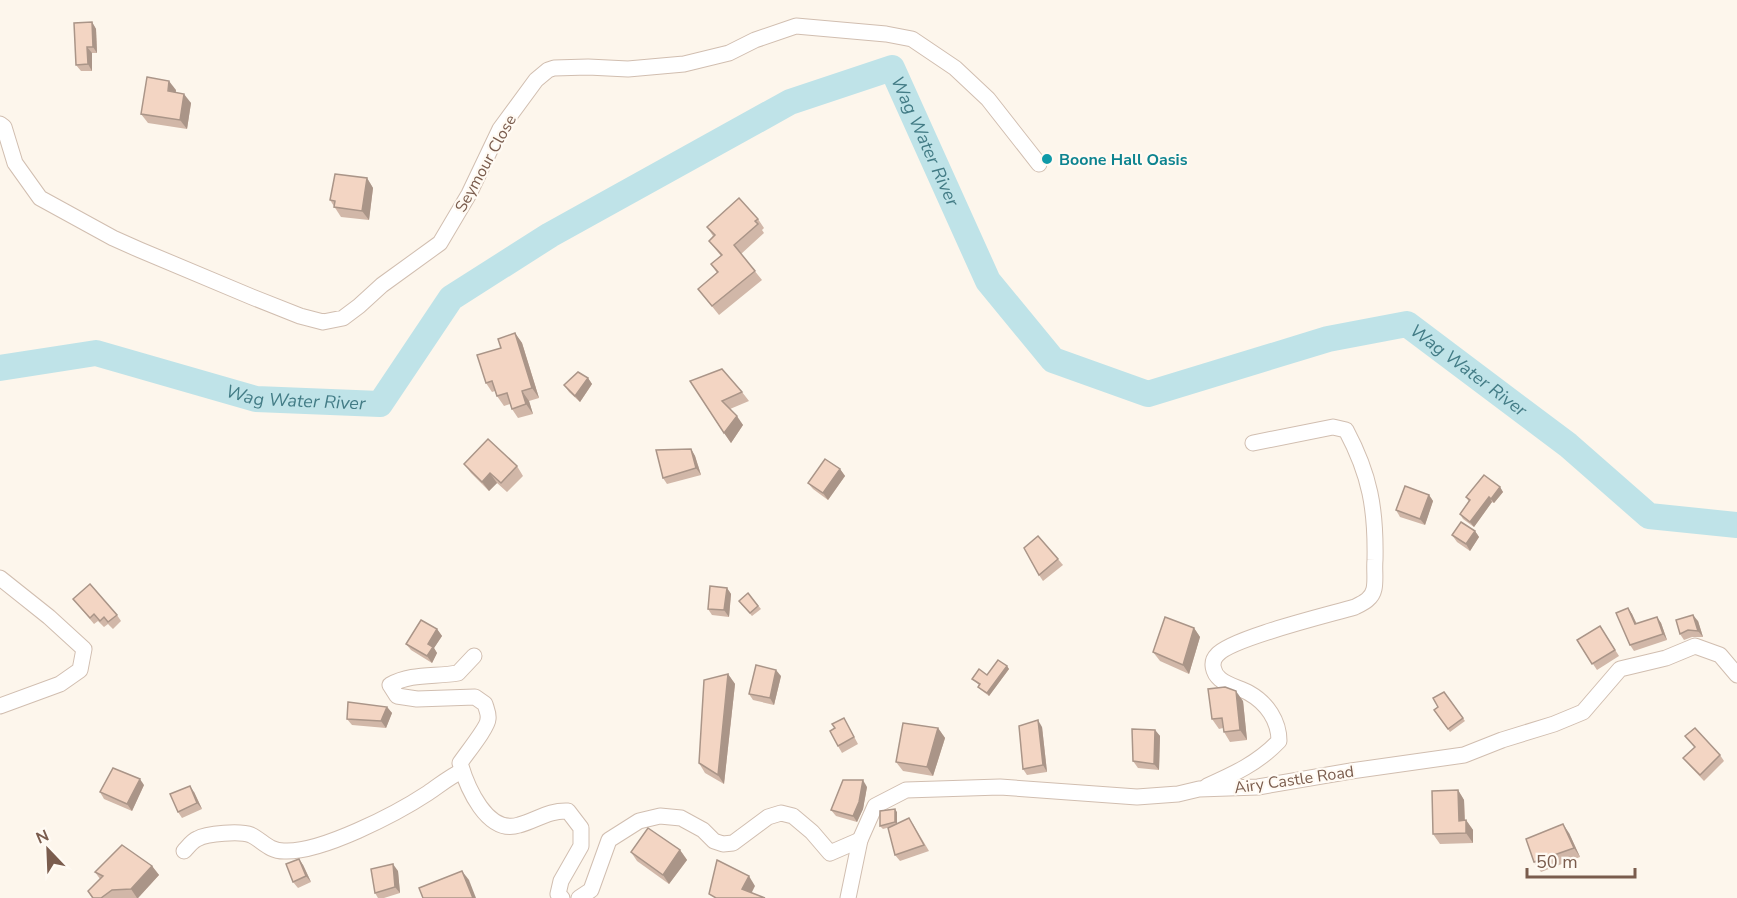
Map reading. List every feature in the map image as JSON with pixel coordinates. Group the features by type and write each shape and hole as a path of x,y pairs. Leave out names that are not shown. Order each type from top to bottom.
{"street":[{"name":"Seymour Close","path":"0,124 4,127 15,163 40,198 113,238 140,250 300,316 323,322 343,318 382,285 440,243 469,194 500,129 536,80 554,68 628,69 684,64 729,53 755,40 796,26 895,35 912,39 955,68 988,99 1040,164"},
{"path":"1199,789 1242,770 1268,753 1279,741 1279,729 1270,712 1251,694 1219,678 1213,667 1213,658 1221,650 1240,641 1355,607 1368,599 1374,589 1373,506 1366,474 1346,430 1333,427 1253,443"},
{"path":"0,578 49,617 84,649 80,670 60,684 0,706"},
{"name":"Airy Castle Road","path":"848,898 860,840 875,806 906,790 1000,787 1137,797 1178,794 1199,789 1258,787 1464,755 1583,712 1620,669 1666,658 1695,646 1720,655 1737,675"},
{"path":"474,656 458,674 418,676 400,679 390,685 397,696 417,699 475,697 485,704 488,719 483,731 460,763 462,771 472,796 500,825 517,826 556,811 568,811 581,828 581,846 561,880 558,894 562,898"},
{"path":"184,852 196,839 221,834 247,834 269,848 284,851 312,848 396,812 430,792 447,777 462,771"},
{"path":"579,898 591,890 609,840 639,821 660,816 681,818 703,830 714,841 723,844 733,843 768,817 781,813 793,816 812,832 830,853 860,840"}],"building":[{"path":"92,22 93,47 87,47 88,64 76,65 74,23"},
{"path":"147,77 169,81 168,91 184,94 180,120 141,114"},
{"path":"335,174 367,178 362,211 334,207 335,201 330,200"},
{"path":"739,198 758,219 755,221 758,224 734,245 755,271 712,306 698,289 718,272 711,264 722,255 709,241 715,235 707,227"},
{"path":"515,333 532,388 522,391 526,404 512,409 507,393 497,396 492,381 486,383 477,355 501,348 498,339"},
{"path":"722,369 742,392 722,401 737,416 724,433 690,381"},
{"path":"578,372 588,378 575,396 564,385"},
{"path":"488,439 517,466 501,483 490,473 482,482 464,464"},
{"path":"691,449 696,468 663,478 656,450"},
{"path":"825,459 840,469 823,493 808,483"},
{"path":"1484,475 1500,487 1491,499 1489,497 1470,522 1460,514 1470,500 1466,497"},
{"path":"1405,486 1429,495 1420,519 1396,510"},
{"path":"1461,522 1475,531 1466,544 1452,535"},
{"path":"1038,536 1058,559 1039,575 1024,548"},
{"path":"90,584 117,615 108,622 104,617 100,621 94,614 90,618 73,599"},
{"path":"710,586 727,588 724,610 708,609"},
{"path":"748,593 758,606 750,613 739,601"},
{"path":"1628,608 1635,624 1657,617 1663,634 1630,645 1616,613"},
{"path":"1693,615 1698,631 1688,630 1680,634 1676,620"},
{"path":"1165,617 1194,628 1183,665 1153,652"},
{"path":"421,620 437,629 428,644 433,647 427,656 406,644"},
{"path":"1600,626 1615,650 1592,664 1577,640"},
{"path":"998,660 1007,666 987,693 978,687 980,684 972,679 979,669 987,675"},
{"path":"756,665 776,670 770,698 749,694"},
{"path":"728,674 718,775 699,763 704,680"},
{"path":"1225,687 1236,691 1240,730 1224,732 1222,718 1212,719 1208,689"},
{"path":"1444,692 1463,718 1448,729 1434,710 1438,707 1433,698"},
{"path":"348,702 387,707 381,721 347,719"},
{"path":"844,718 854,737 838,746 830,731 835,728 832,724"},
{"path":"1038,720 1043,765 1023,769 1019,726"},
{"path":"903,723 938,728 927,767 896,762"},
{"path":"1695,728 1720,755 1700,775 1683,758 1695,747 1685,736"},
{"path":"1132,729 1155,730 1154,764 1133,761"},
{"path":"113,768 140,779 127,804 100,792"},
{"path":"843,780 863,780 859,802 853,816 831,810"},
{"path":"190,786 197,803 178,812 170,794"},
{"path":"1458,790 1459,821 1466,820 1466,833 1433,834 1432,791"},
{"path":"895,809 895,822 880,826 880,811"},
{"path":"909,818 924,845 895,855 888,828"},
{"path":"1563,824 1574,848 1534,862 1526,839"},
{"path":"648,828 680,850 663,875 631,852"},
{"path":"122,845 152,866 131,889 112,890 101,898 93,898 88,891 103,876 95,872"},
{"path":"299,859 306,876 293,882 286,864"},
{"path":"717,860 749,876 742,889 765,898 716,898 709,894"},
{"path":"393,864 395,887 375,893 371,869"},
{"path":"462,871 473,898 423,898 419,888"}],"waterway":[{"name":"Wag Water River","path":"0,368 96,353 256,399 380,404 451,298 550,235 790,102 892,68 988,281 1053,360 1148,394 1328,339 1407,324 1568,445 1649,516 1737,525"}],"place":[{"name":"Boone Hall Oasis","path":"1047,159"}]}
